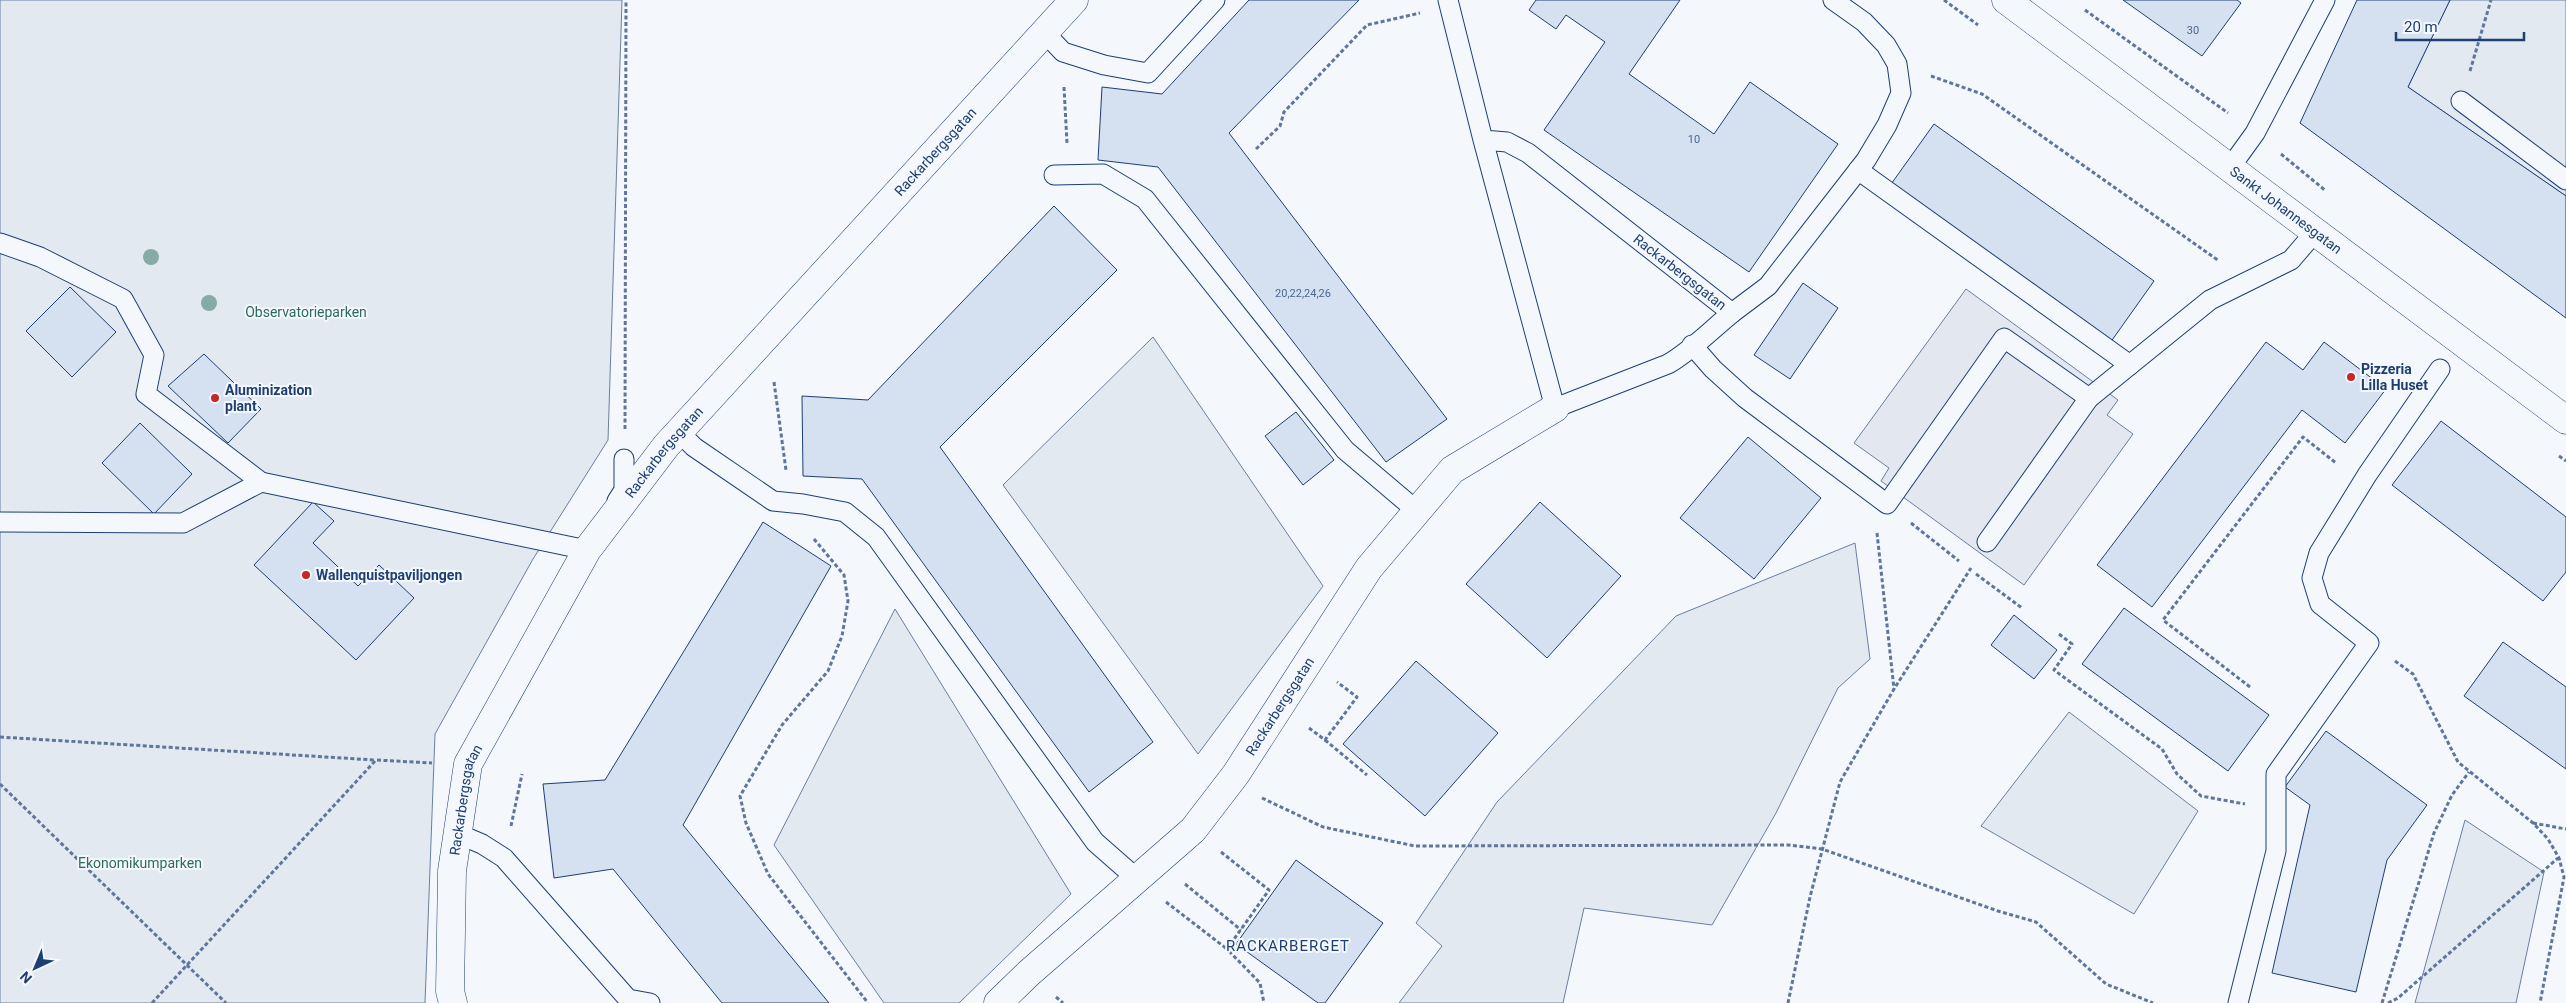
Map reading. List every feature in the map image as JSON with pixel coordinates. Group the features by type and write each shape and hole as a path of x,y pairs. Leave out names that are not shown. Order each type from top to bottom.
{"street":[{"name":"Rackarbergsgatan","path":"452,1003 450,991 452,871 456,833 468,764 587,550 678,432 1074,0"},
{"name":"Sankt Johannesgatan","path":"2006,0 2566,420"},
{"name":"Rackarbergsgatan","path":"998,1003 1136,878 1193,830 1236,774 1369,568 1452,470 1555,408"}],"lane":[{"path":"1044,32 1063,52 1104,65 1148,73 1216,0"},
{"path":"1732,313 1768,286 1858,170 1887,125 1900,93 1897,64 1886,45 1864,22 1833,0"},
{"path":"2229,169 2255,133 2325,0"},
{"path":"1449,3 1483,140 1555,408"},
{"path":"2461,101 2566,180"},
{"name":"Rackarbergsgatan","path":"1483,140 1506,142 1528,154 1732,313 1692,345 1685,355 1668,364 1555,408"},
{"path":"1858,170 2130,365"},
{"path":"1061,175 1103,174 1145,199 1345,450 1417,511"},
{"path":"1987,542 2088,398 2210,300 2236,289 2291,260 2315,232"},
{"path":"0,243 40,257 123,299 154,354 146,394 261,482 587,550 624,490 624,459"},
{"path":"1692,345 1712,369 1745,398 1887,504 2004,338 2088,398"},
{"path":"2238,1003 2276,851 2276,774 2369,643 2320,604 2312,578 2320,553 2362,484 2440,369"},
{"path":"678,432 694,446 773,501 797,503 845,512 876,537 1095,842 1136,878"},
{"path":"0,522 183,523 261,482"},
{"path":"456,833 482,844 504,858 628,999 650,1003"}],"path":[{"path":"624,459 626,0"},
{"path":"2461,101 2491,0"},
{"path":"1256,149 1280,126 1284,112 1367,25 1449,3"},
{"path":"1061,175 1063,52"},
{"path":"1897,64 1982,94 2223,264 2236,289"},
{"path":"757,346 772,363 797,503 808,533 844,575 848,602 842,636 828,671 782,725 740,796 746,823 768,874 868,1003"},
{"path":"2250,686 2163,620 2302,437 2362,484"},
{"path":"1894,689 1875,520 1887,504 2022,608"},
{"path":"1788,1003 1822,849 1840,782 1894,689 1987,542"},
{"path":"2059,634 2072,644 2054,670 2162,749 2177,774 2201,796 2276,809"},
{"path":"2369,643 2413,674 2458,762 2533,823 2548,839 2558,858 2564,877 2540,1003"},
{"path":"0,737 468,764"},
{"path":"1325,740 1367,775"},
{"path":"152,1003 376,760"},
{"path":"2382,1003 2434,833 2452,795 2469,772"},
{"path":"520,788 522,774"},
{"path":"1236,774 1264,799 1323,827 1415,846 1788,844 1822,849 1998,911 2036,922 2106,984 2153,1003"},
{"path":"0,784 226,1003"},
{"path":"2533,823 2566,829"},
{"path":"1193,830 1269,890 1227,949"},
{"path":"2388,1003 2398,998 2558,858"},
{"path":"1158,861 1240,930"},
{"path":"1136,878 1227,949 1260,983 1264,1003"}],"green space":[{"name":"Observatorieparken","path":"0,0 622,0 608,440 533,559 435,734 425,1003 0,1003"},
{"path":"2450,0 2566,0 2566,196 2408,87"},
{"path":"1153,337 1323,586 1198,754 1003,485"},
{"path":"1855,543 1870,659 1838,688 1776,813 1712,925 1584,908 1563,1003 1399,1003 1442,946 1416,923 1497,802 1676,616"},
{"path":"895,609 1071,894 959,1003 884,1003 774,845"},
{"path":"2069,712 2198,811 2134,914 1981,826"},
{"path":"2465,820 2544,872 2516,1003 2415,1003"}],"shaded area":[{"path":"1966,289 2118,400 2107,415 2133,434 2024,585 1881,481 1889,468 1854,443"}],"building":[{"path":"1249,0 1359,0 1229,133 1447,419 1386,462 1158,167 1098,160 1102,87 1162,94"},
{"path":"1536,0 1680,0 1629,74 1714,134 1750,82 1838,144 1749,272 1544,130 1605,42 1566,15 1556,29 1529,10"},
{"path":"2123,0 2237,0 2241,3 2202,56"},
{"path":"2357,0 2450,0 2408,87 2566,196 2566,318 2300,123"},
{"path":"1934,124 2154,281 2110,343 1889,187"},
{"path":"1054,206 1117,270 940,447 1153,742 1089,792 862,479 803,476 802,396 868,400"},
{"path":"1803,283 1838,308 1790,379 1754,355"},
{"path":"70,287 116,332 72,377 26,331"},
{"path":"2266,342 2303,370 2324,342 2386,389 2345,443 2302,410 2152,607 2097,565"},
{"name":"Aluminization plant","path":"204,354 261,409 228,443 168,386"},
{"path":"1296,412 1334,460 1303,485 1265,436"},
{"path":"2441,421 2566,517 2566,572 2543,601 2392,485"},
{"path":"140,423 192,474 154,514 102,463"},
{"path":"1748,437 1821,498 1754,579 1680,518"},
{"name":"Wallenquistpaviljongen","path":"313,502 334,521 313,543 358,586 379,565 414,598 356,660 254,565"},
{"path":"1540,502 1621,576 1547,658 1466,584"},
{"path":"763,522 831,566 683,825 829,1003 722,1003 613,869 554,878 543,784 605,780"},
{"path":"2124,608 2269,715 2228,771 2082,664"},
{"path":"2014,615 2057,650 2034,679 1991,645"},
{"path":"2503,642 2566,687 2566,769 2464,696"},
{"path":"1416,661 1498,733 1425,816 1343,744"},
{"path":"2326,731 2427,805 2387,860 2356,992 2272,973 2310,805 2285,787"},
{"path":"1296,860 1383,923 1325,1003 1318,1003 1236,944"}],"place":[{"name":"Pizzeria Lilla Huset","path":"2351,377"},
{"name":"Aluminization plant","path":"215,398"},
{"name":"Wallenquistpaviljongen","path":"306,575"}],"district":[{"name":"RACKARBERGET","path":"1288,946"}],"park label":[{"name":"Ekonomikumparken","path":"140,863"}]}
